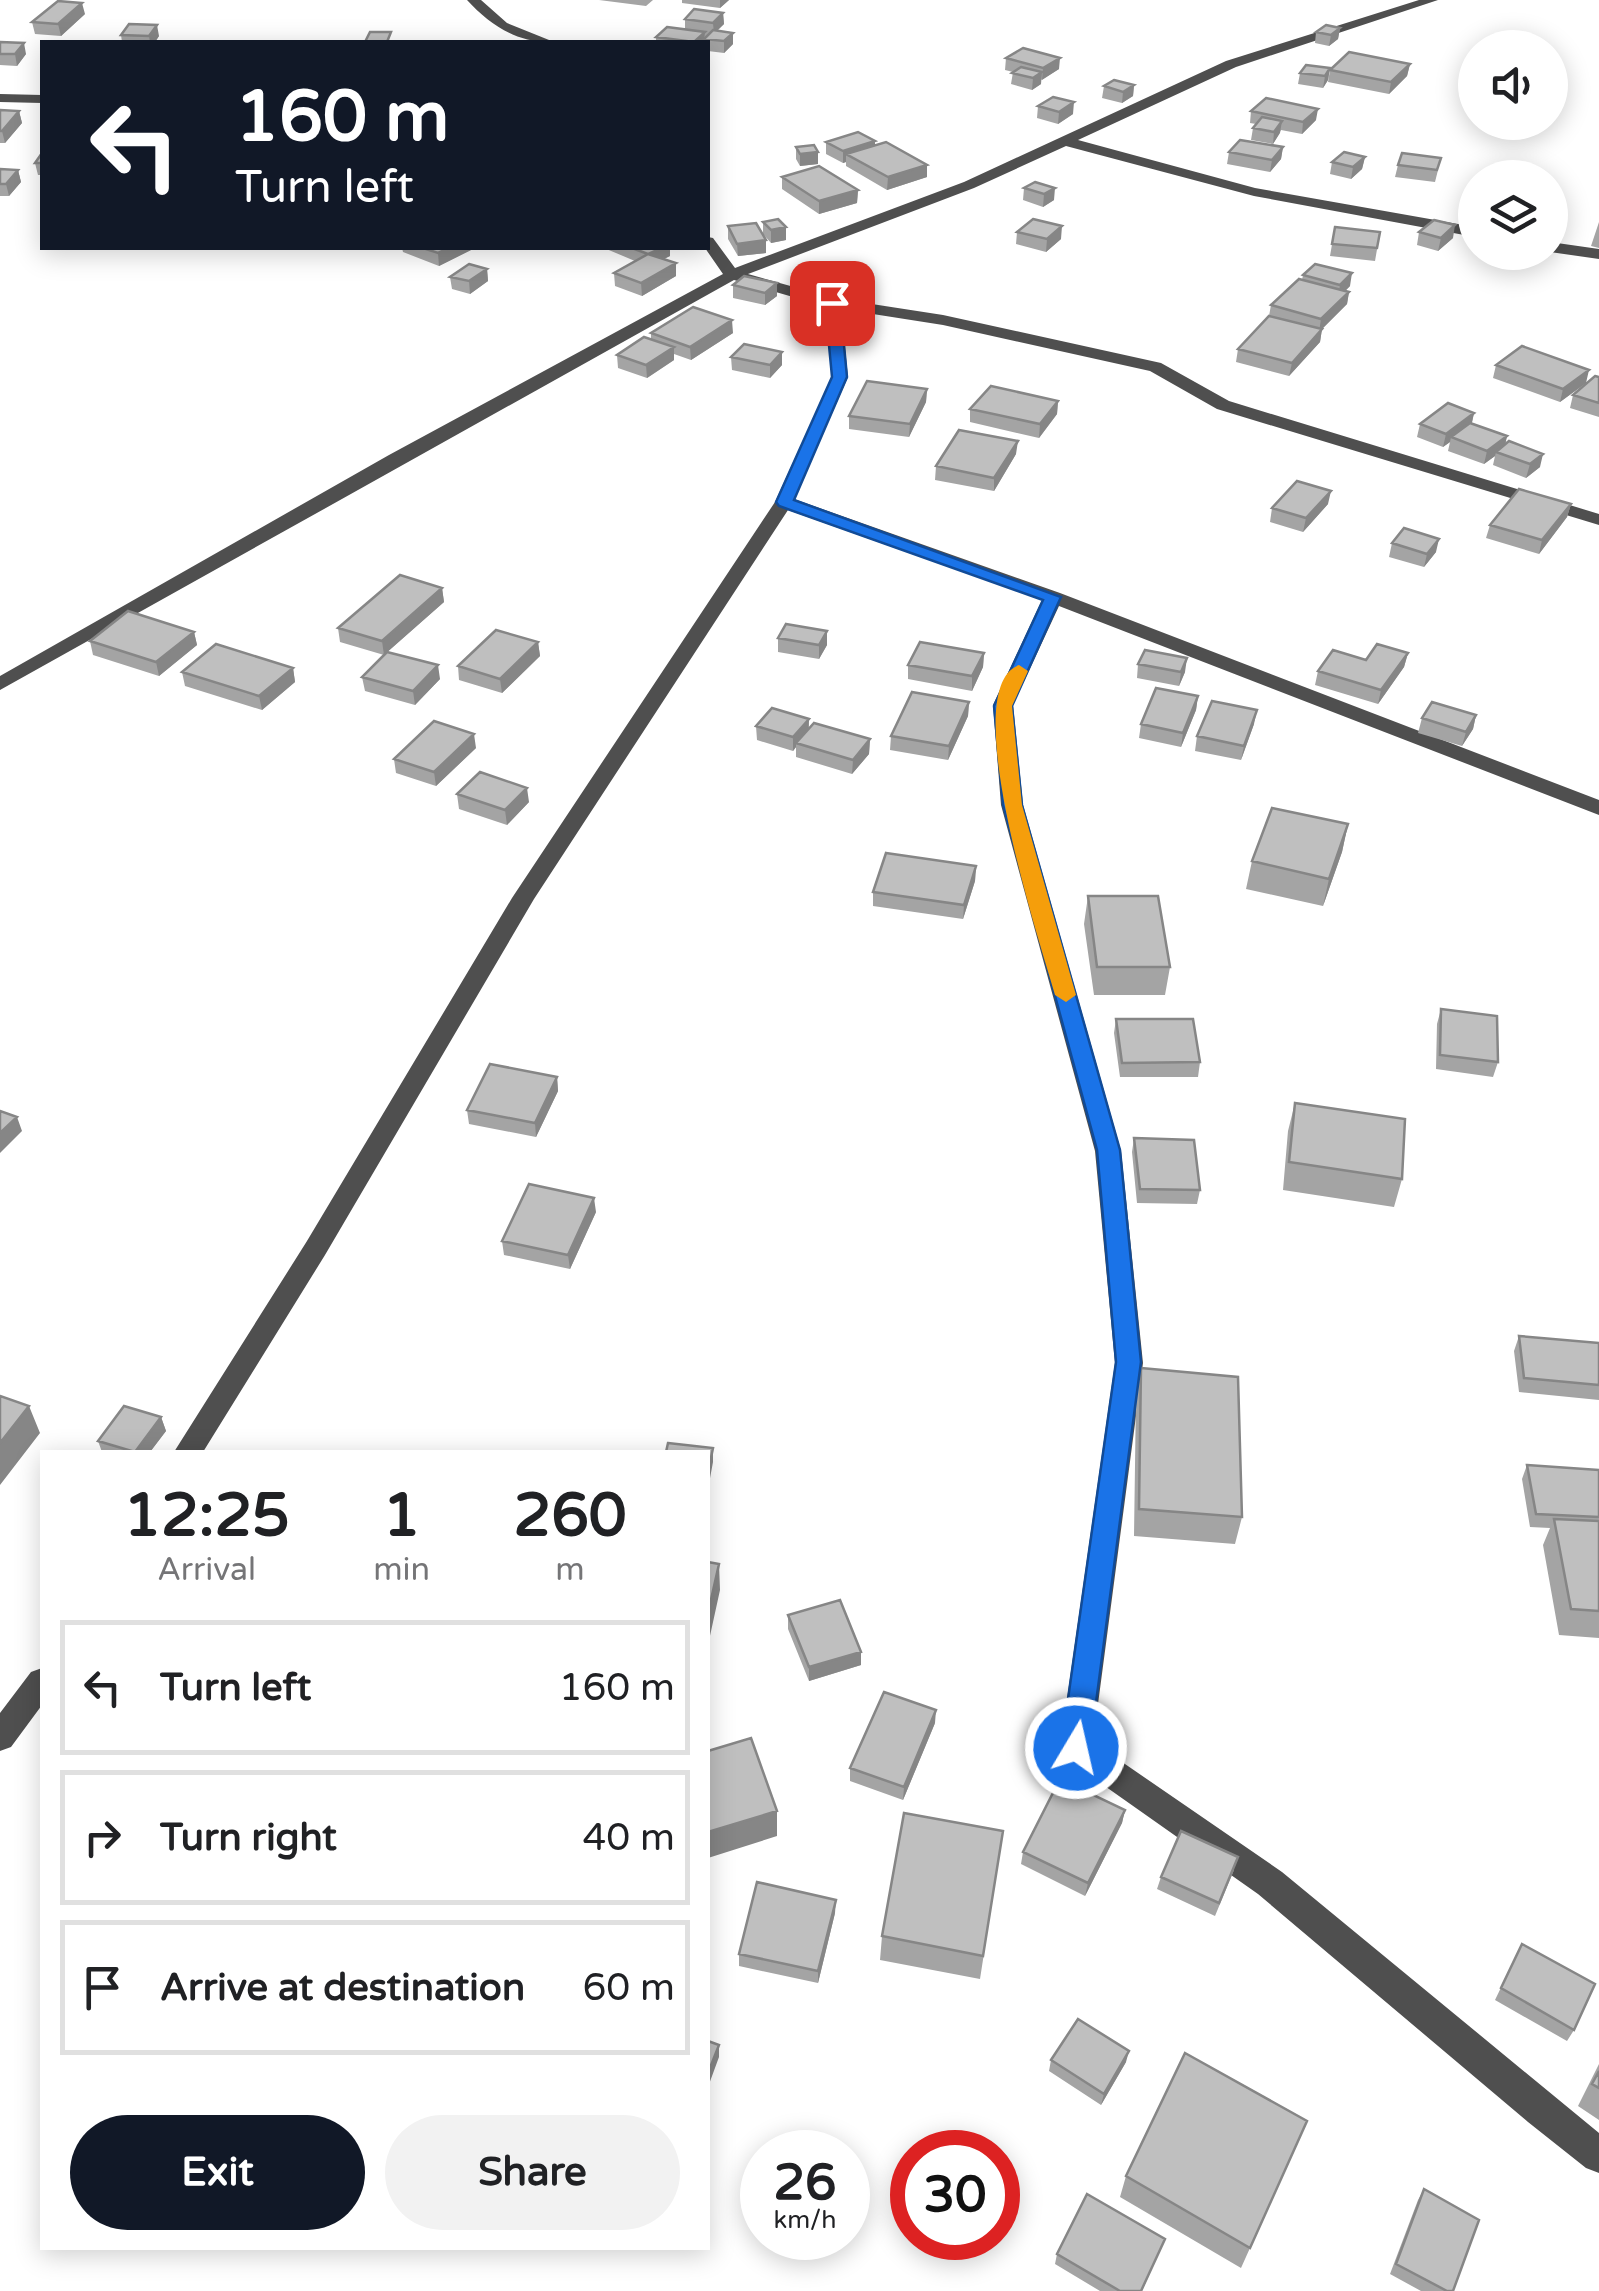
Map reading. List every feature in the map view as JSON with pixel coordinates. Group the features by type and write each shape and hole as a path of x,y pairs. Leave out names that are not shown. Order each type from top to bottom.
{"street":[{"path":"474,0 502,26 541,40"},
{"path":"0,684 395,459 732,275 969,184 1231,64 1432,0"},
{"path":"0,98 40,99"},
{"path":"1065,140 1254,192 1458,229"},
{"path":"710,244 732,275 832,303 944,320 1155,367 1224,405 1599,520"},
{"path":"1568,249 1599,254"},
{"path":"189,1450 316,1248 522,898 784,502 840,377 832,303"},
{"path":"784,502 1053,597 1599,808"},
{"path":"1053,597 1003,706 1012,805 1108,1150 1129,1362 1076,1748 1270,1884 1599,2155"},
{"path":"0,1737 40,1685"}],"building":[{"path":"58,1 82,3 58,24 32,22"},
{"path":"694,9 723,13 713,23 685,19"},
{"path":"129,24 157,25 149,36 121,35"},
{"path":"1326,25 1340,28 1331,35 1316,32"},
{"path":"667,27 705,32 696,40 656,37"},
{"path":"713,30 733,33 724,41 704,39"},
{"path":"370,32 391,32 388,40 366,40"},
{"path":"0,42 24,43 15,54 0,54"},
{"path":"1023,48 1060,58 1043,68 1006,58"},
{"path":"1349,52 1410,64 1391,82 1330,70"},
{"path":"1306,65 1330,68 1325,76 1300,73"},
{"path":"1021,67 1042,72 1033,78 1012,73"},
{"path":"1114,80 1134,85 1123,92 1104,86"},
{"path":"1053,97 1074,102 1059,112 1038,106"},
{"path":"1266,98 1318,109 1303,122 1251,111"},
{"path":"0,110 19,111 2,131 0,131"},
{"path":"1262,117 1282,121 1274,132 1253,128"},
{"path":"858,132 875,141 843,151 826,142"},
{"path":"1240,140 1283,147 1272,160 1229,152"},
{"path":"886,142 927,165 888,177 846,154"},
{"path":"814,145 818,152 800,154 796,147"},
{"path":"1344,152 1365,157 1353,167 1332,162"},
{"path":"1402,153 1441,158 1437,170 1398,165"},
{"path":"819,166 858,190 819,201 782,177"},
{"path":"0,169 18,170 6,184 0,184"},
{"path":"1035,182 1055,188 1044,194 1024,188"},
{"path":"778,219 786,227 771,230 763,222"},
{"path":"1033,219 1062,226 1047,239 1017,232"},
{"path":"1434,220 1455,225 1441,238 1419,232"},
{"path":"756,223 766,240 737,244 728,226"},
{"path":"1335,227 1380,232 1377,248 1332,244"},
{"path":"648,254 676,263 641,283 614,273"},
{"path":"469,264 487,269 469,281 450,277"},
{"path":"1315,264 1352,273 1340,285 1303,275"},
{"path":"744,276 777,283 765,293 733,285"},
{"path":"1299,279 1349,292 1321,319 1271,305"},
{"path":"816,300 825,311 809,314 800,303"},
{"path":"693,307 732,320 690,347 651,333"},
{"path":"1269,316 1322,329 1292,363 1238,349"},
{"path":"644,337 674,347 646,365 617,355"},
{"path":"744,344 782,352 770,365 731,357"},
{"path":"1522,346 1589,370 1563,389 1496,365"},
{"path":"1595,376 1599,377 1599,403 1573,395"},
{"path":"867,381 927,389 910,424 849,416"},
{"path":"991,386 1058,401 1040,424 970,409"},
{"path":"1448,403 1474,413 1446,434 1420,424"},
{"path":"1470,423 1507,436 1487,451 1451,437"},
{"path":"959,430 1018,441 994,478 936,466"},
{"path":"1509,441 1543,454 1530,464 1496,452"},
{"path":"1297,481 1331,491 1306,518 1272,508"},
{"path":"1519,489 1571,504 1542,540 1490,525"},
{"path":"1404,528 1439,539 1427,554 1392,543"},
{"path":"400,575 442,588 382,641 338,628"},
{"path":"128,611 194,632 156,662 90,641"},
{"path":"786,624 827,631 819,645 778,638"},
{"path":"496,630 538,642 500,679 458,666"},
{"path":"920,642 984,653 972,676 908,665"},
{"path":"216,644 293,668 259,696 182,672"},
{"path":"1377,644 1408,653 1381,690 1318,671 1333,650 1366,660"},
{"path":"1145,650 1187,658 1181,672 1138,664"},
{"path":"387,652 438,665 413,691 362,677"},
{"path":"1156,688 1198,696 1183,733 1141,724"},
{"path":"912,692 969,702 949,746 891,736"},
{"path":"1212,701 1257,710 1244,746 1197,736"},
{"path":"1432,702 1476,715 1466,732 1422,718"},
{"path":"772,708 809,719 793,737 756,726"},
{"path":"434,721 474,734 434,772 394,759"},
{"path":"814,723 870,739 853,760 796,743"},
{"path":"480,772 527,788 505,810 457,794"},
{"path":"1272,808 1348,824 1329,879 1252,861"},
{"path":"886,853 976,866 964,905 873,892"},
{"path":"1088,896 1158,896 1170,967 1097,967"},
{"path":"1441,1009 1497,1016 1498,1062 1440,1055"},
{"path":"1116,1019 1193,1019 1200,1062 1122,1063"},
{"path":"490,1064 557,1077 535,1123 467,1110"},
{"path":"1295,1103 1405,1119 1402,1179 1289,1162"},
{"path":"0,1111 17,1117 0,1133"},
{"path":"1134,1138 1194,1140 1200,1190 1140,1189"},
{"path":"529,1184 594,1198 568,1255 502,1241"},
{"path":"1519,1336 1599,1343 1599,1385 1524,1378"},
{"path":"1141,1368 1238,1377 1242,1517 1139,1509"},
{"path":"0,1396 29,1406 0,1443"},
{"path":"124,1406 161,1417 136,1450 98,1441"},
{"path":"668,1443 713,1448 710,1462 710,1450 666,1450"},
{"path":"1527,1465 1599,1470 1599,1517 1536,1514"},
{"path":"1554,1519 1599,1521 1599,1611 1571,1609"},
{"path":"710,1562 719,1564 710,1604"},
{"path":"840,1600 861,1652 809,1667 788,1615"},
{"path":"884,1692 936,1710 904,1787 850,1768"},
{"path":"751,1738 777,1811 710,1831 710,1750"},
{"path":"1060,1779 1125,1810 1088,1883 1023,1852"},
{"path":"904,1813 1003,1831 983,1956 882,1936"},
{"path":"1181,1831 1238,1857 1219,1903 1161,1877"},
{"path":"757,1882 836,1900 818,1971 739,1954"},
{"path":"1522,1944 1595,1984 1574,2030 1501,1988"},
{"path":"1078,2019 1129,2051 1104,2094 1051,2060"},
{"path":"710,2042 719,2045 710,2068"},
{"path":"1185,2053 1307,2121 1250,2248 1126,2176"},
{"path":"1424,2189 1479,2220 1453,2291 1396,2264"},
{"path":"1087,2194 1165,2239 1141,2291 1120,2291 1057,2254"}],"slow traffic":[{"path":"1019,671 1003,706 1012,805 1066,995"}],"route":[{"path":"832,303 840,377 784,502 1053,597 1003,706 1012,805 1108,1150 1129,1362 1076,1748"}]}
